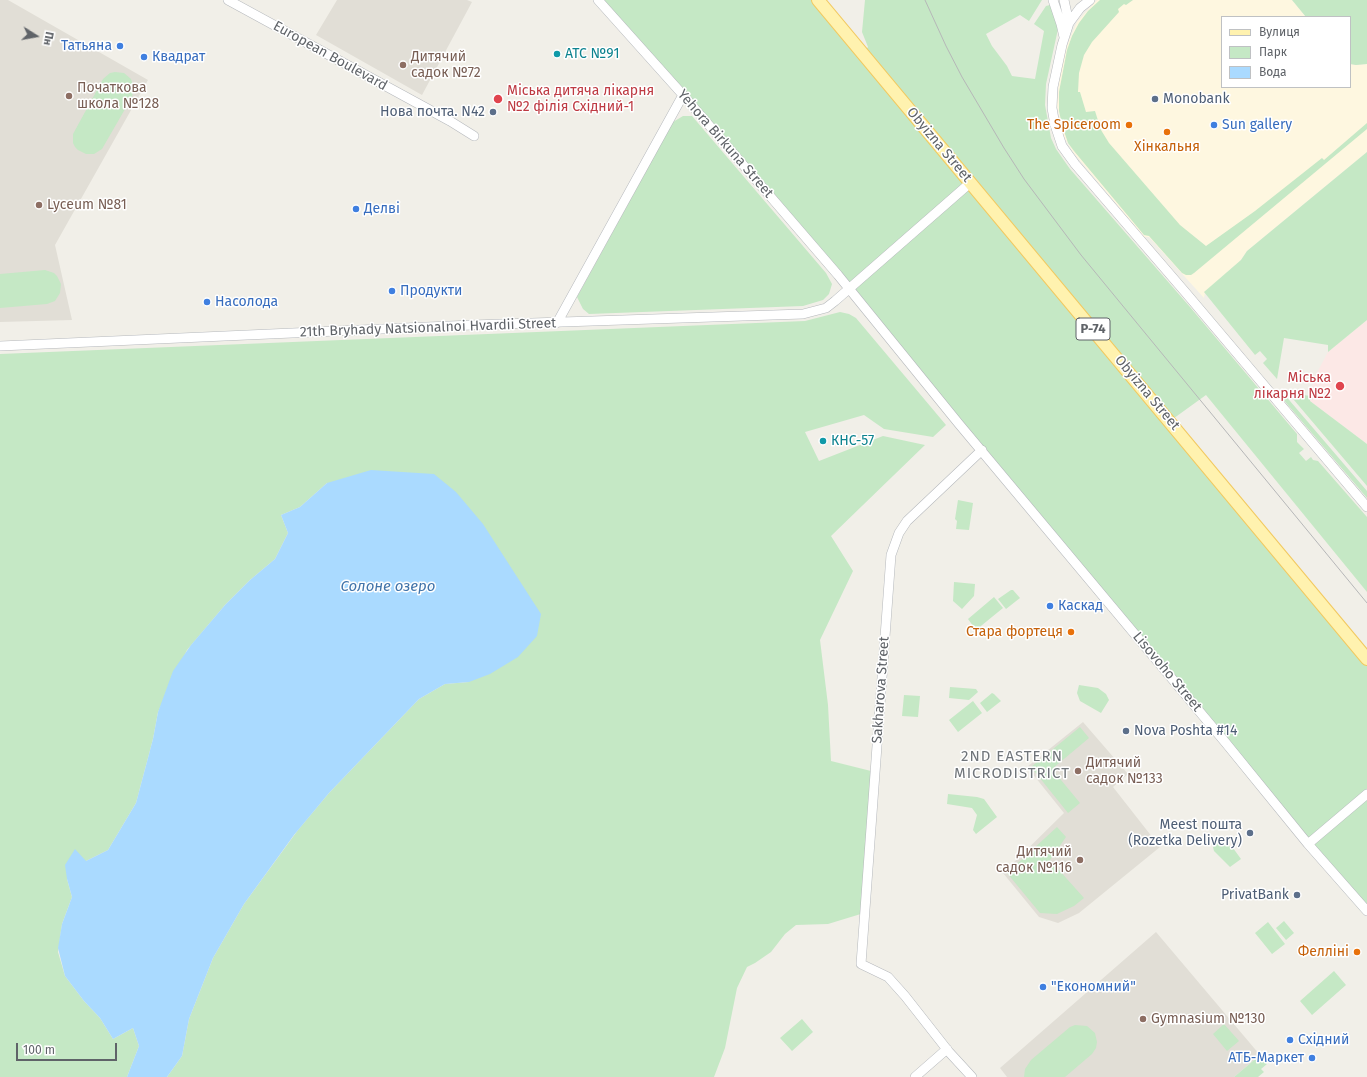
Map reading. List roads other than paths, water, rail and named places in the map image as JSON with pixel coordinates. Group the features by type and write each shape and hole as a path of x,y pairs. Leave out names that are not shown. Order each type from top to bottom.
{"main road":[{"name":"Obyizna Street","path":"818,0 1367,659"}],"street":[{"name":"European Boulevard","path":"228,0 450,121 474,136"},
{"name":"Yehora Birkuna Street","path":"598,0 683,94 850,290 982,450"},
{"path":"1053,0 1064,39"},
{"path":"1064,0 1069,23"},
{"path":"1090,0 1080,8 1069,23 1053,87 1052,108 1058,136 1067,155 1367,507"},
{"path":"557,323 683,94"},
{"name":"21th Bryhady Natsionalnoi Hvardii Street","path":"0,346 803,314 826,308 850,290 970,183"},
{"name":"Lisovoho Street","path":"982,450 1237,756 1308,844 1367,912"},
{"name":"Sakharova Street","path":"947,1049 888,977 861,964 891,555 899,533 907,521 982,450"},
{"path":"1308,844 1367,794"},
{"path":"915,1077 947,1049 972,1077"}],"water":[{"name":"Солоне озеро","path":"371,470 434,474 456,492 483,524 541,614 537,636 518,657 490,674 469,682 445,684 419,699 329,793 294,835 244,904 213,958 189,1019 182,1056 167,1077 127,1077 139,1046 133,1028 113,1039 100,1018 84,1001 65,976 58,948 62,924 72,897 65,865 75,849 86,861 108,850 136,803 153,739 158,712 173,671 191,645 225,605 250,580 275,559 288,533 281,515 300,507 327,483"}],"tram line":[{"path":"925,0 962,77 1024,179 1081,255 1367,603"}],"place":[{"name":"Татьяна","path":"120,46"},
{"name":"АТС №91","path":"557,54"},
{"name":"Квадрат","path":"144,57"},
{"name":"Дитячий садок №72","path":"403,65"},
{"name":"Початкова школа №128","path":"69,96"},
{"name":"Міська дитяча лікарня №2 філія Східний-1","path":"498,99"},
{"name":"Monobank","path":"1155,99"},
{"name":"Нова почта. N42","path":"493,112"},
{"name":"The Spiceroom","path":"1129,125"},
{"name":"Sun gallery","path":"1214,125"},
{"name":"Хінкальня","path":"1167,132"},
{"name":"Lyceum №81","path":"39,205"},
{"name":"Делві","path":"356,209"},
{"name":"Продукти","path":"392,291"},
{"name":"Насолода","path":"207,302"},
{"name":"Міська лікарня №2","path":"1340,386"},
{"name":"КНС-57","path":"823,441"},
{"name":"Каскад","path":"1050,606"},
{"name":"Стара фортеця","path":"1071,632"},
{"name":"Nova Poshta #14","path":"1126,731"},
{"name":"Дитячий садок №133","path":"1078,771"},
{"name":"Meest пошта (Rozetka Delivery)","path":"1250,833"},
{"name":"Дитячий садок №116","path":"1080,860"},
{"name":"PrivatBank","path":"1297,895"},
{"name":"Фелліні","path":"1357,952"},
{"name":"\"Економний\"","path":"1043,987"},
{"name":"Gymnasium №130","path":"1143,1019"},
{"name":"Східний","path":"1290,1040"},
{"name":"АТБ-Маркет","path":"1312,1058"}],"district":[{"name":"2ND EASTERN MICRODISTRICT","path":"1012,766"}]}
